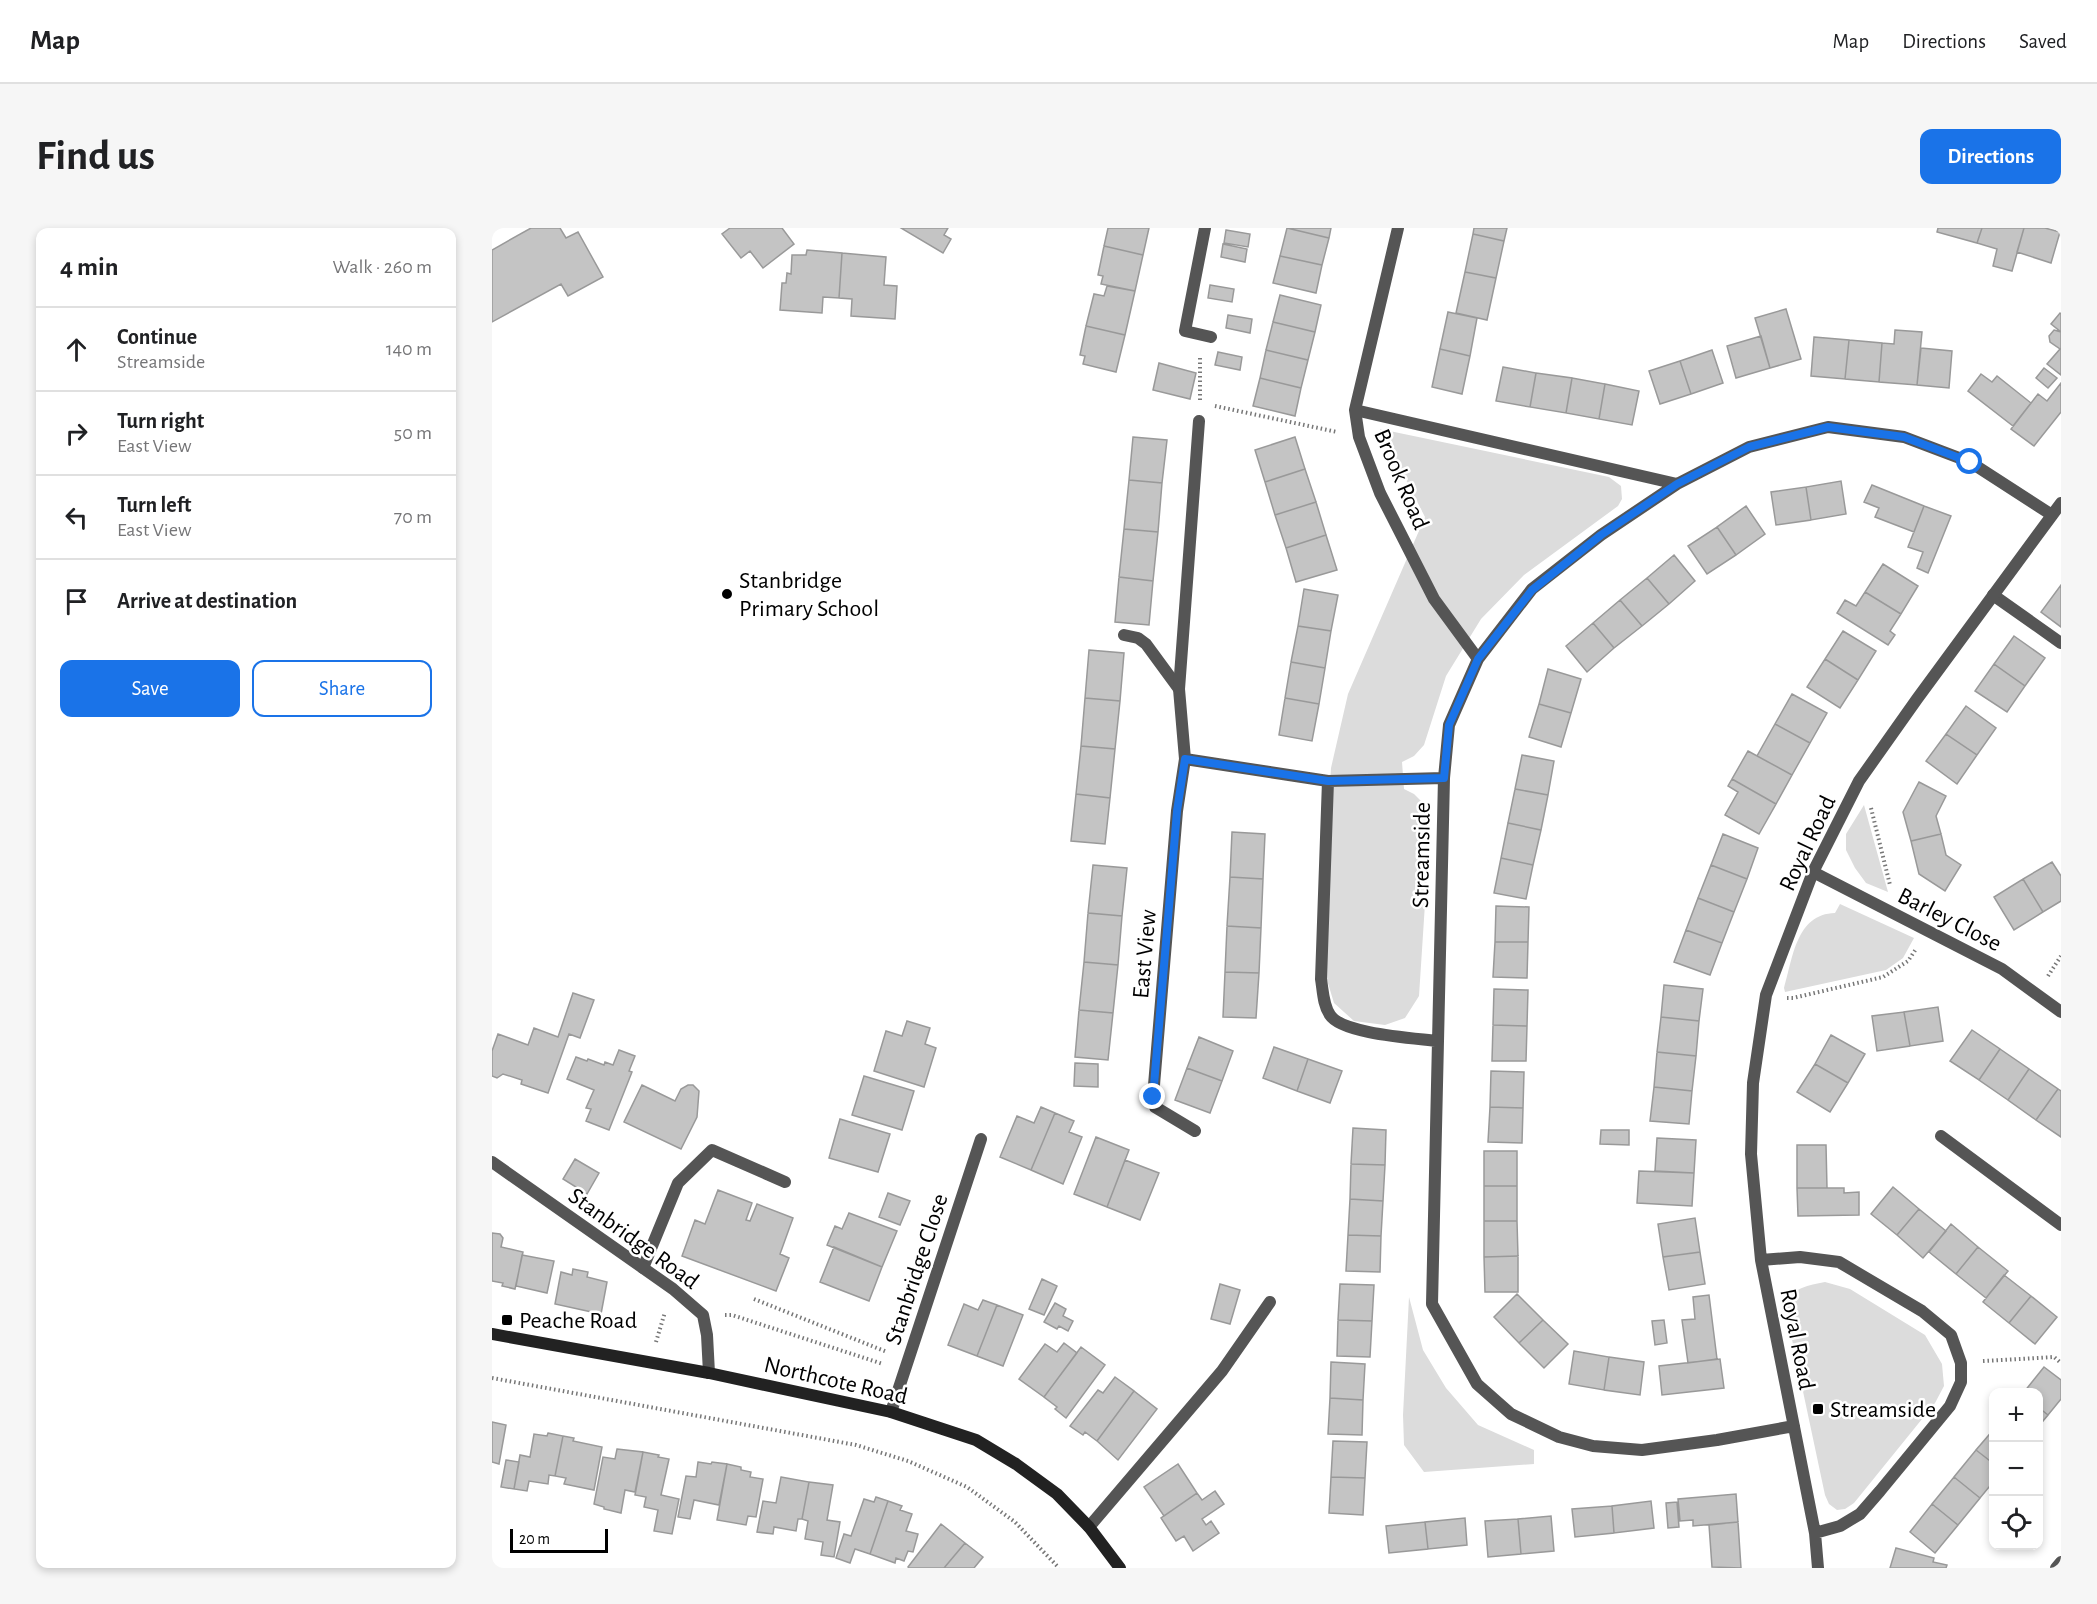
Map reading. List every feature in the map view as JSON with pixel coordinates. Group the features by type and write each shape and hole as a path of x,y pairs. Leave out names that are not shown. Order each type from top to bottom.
{"street":[{"path":"1205,228 1185,331 1206,336"},
{"name":"Brook Road","path":"1398,228 1355,410 1359,437 1380,493 1434,599 1478,659"},
{"path":"1355,410 1677,484"},
{"name":"East View","path":"1195,1131 1155,1107 1153,1097 1177,811 1185,759 1179,690 1199,422"},
{"name":"Streamside","path":"1794,1426 1717,1440 1642,1450 1593,1446 1559,1437 1511,1414 1477,1384 1432,1304 1444,778 1449,725 1478,659 1532,590 1601,535 1677,484 1749,447 1828,427 1904,437 1970,462 2052,515"},
{"name":"Royal Road","path":"1818,1568 1815,1533 1761,1260 1751,1143 1753,1083 1766,995 1813,872 1859,781 2061,503"},
{"path":"1993,595 2061,643"},
{"path":"1124,634 1138,638 1146,644 1179,690"},
{"path":"1185,759 1328,781 1444,778"},
{"path":"1328,781 1321,979 1324,1001 1330,1017 1346,1027 1438,1041"},
{"name":"Barley Close","path":"1813,872 2002,969 2061,1012"},
{"path":"1941,1136 2061,1225"},
{"name":"Stanbridge Close","path":"891,1412 981,1139"},
{"path":"643,1268 678,1183 712,1150 785,1182"},
{"name":"Stanbridge Road","path":"492,1162 673,1289 703,1315 707,1335 709,1373"},
{"name":"Royal Road","path":"1761,1260 1800,1257 1839,1262 1922,1311 1951,1335 1961,1363 1961,1382 1950,1406 1880,1491 1860,1514 1840,1526 1815,1533"},
{"path":"1089,1527 1222,1371 1270,1302"},
{"name":"Northcote Road","path":"492,1334 709,1373 891,1412 976,1440 1016,1464 1057,1494 1089,1527 1120,1568"},
{"path":"2056,1568 2061,1562"}],"path":[{"path":"1199,422 1206,336"},
{"path":"1200,402 1359,437"},
{"path":"1859,781 1869,801 1897,915"},
{"path":"1766,995 1793,998 1883,976 1908,961 1926,930"},
{"path":"649,1363 673,1289"},
{"path":"754,1299 864,1344"},
{"path":"703,1315 732,1315 904,1371"},
{"path":"1961,1363 2055,1357 2061,1363"},
{"path":"492,1378 856,1445 908,1461 967,1486 1015,1522 1059,1568"}],"shaded area":[{"path":"1380,429 1609,477 1621,486 1622,499 1618,506 1524,575 1481,619 1446,676 1424,745 1414,756 1402,762 1404,789 1414,794 1431,811 1419,996 1405,1018 1385,1025 1354,1021 1334,1003 1320,957 1331,768 1348,694 1425,517"},
{"path":"1864,805 1888,892 1866,883 1846,850 1846,834"},
{"path":"1840,904 1914,938 1903,958 1886,970 1785,992 1784,988 1794,951 1804,929 1822,915 1835,913"},
{"path":"1825,1282 1850,1289 1925,1335 1942,1364 1944,1386 1935,1403 1854,1503 1845,1509 1837,1510 1829,1504 1825,1495 1784,1302 1792,1293 1802,1288"},
{"path":"1409,1297 1423,1350 1446,1388 1478,1425 1534,1450 1534,1464 1424,1472 1404,1445 1403,1415"}],"building":[{"path":"531,228 560,228 566,238 578,232 603,277 568,296 561,284 492,322 492,250"},
{"path":"730,228 782,228 794,244 763,268 750,251 741,258 722,234"},
{"path":"901,228 948,228 944,235 951,239 943,253"},
{"path":"1108,228 1149,228 1143,255 1104,246"},
{"path":"1287,228 1331,228 1329,238"},
{"path":"1287,228 1329,238 1322,265 1280,256"},
{"path":"1474,228 1507,228 1504,241 1473,234"},
{"path":"1938,228 1982,228 1977,243 1937,232"},
{"path":"1982,228 2024,228 2012,271 1993,266 1997,249 1977,243"},
{"path":"2024,228 2045,228 2060,232 2051,263 2017,252"},
{"path":"1226,230 1250,234 1248,247 1224,243"},
{"path":"1473,234 1504,241 1496,278 1465,272"},
{"path":"1223,244 1247,249 1245,262 1221,257"},
{"path":"1104,246 1143,255 1135,291 1101,284 1103,276 1098,275"},
{"path":"807,250 842,253 839,298 823,297 822,313 780,310 782,283 786,283 787,273 791,274 792,255 806,255"},
{"path":"842,253 886,257 884,285 897,286 895,319 851,316 852,299 839,298"},
{"path":"1280,256 1322,265 1316,293 1273,283"},
{"path":"1465,272 1496,278 1487,320 1456,313"},
{"path":"1210,285 1234,289 1232,302 1208,298"},
{"path":"1107,286 1135,291 1125,335 1086,326 1094,294 1104,296"},
{"path":"1280,295 1321,305 1315,332 1273,322"},
{"path":"1786,309 1801,359 1770,368 1755,318"},
{"path":"1448,312 1477,318 1470,356 1440,349"},
{"path":"2061,314 2061,332 2051,324"},
{"path":"1228,315 1252,319 1250,333 1226,328"},
{"path":"1273,322 1315,332 1308,360 1266,350"},
{"path":"1086,326 1125,335 1116,372 1083,364 1085,356 1080,355"},
{"path":"1895,330 1922,332 1917,385 1879,382 1882,343 1894,344"},
{"path":"2054,330 2061,332 2061,375 2047,364 2060,349 2050,342 2049,336"},
{"path":"1761,336 1770,368 1736,378 1727,346"},
{"path":"1814,337 1849,340 1845,379 1811,376"},
{"path":"1849,340 1882,343 1879,382 1845,379"},
{"path":"1921,348 1952,351 1949,388 1917,385"},
{"path":"1440,349 1470,356 1462,394 1432,387"},
{"path":"1266,350 1308,360 1301,388 1260,378"},
{"path":"1712,350 1723,383 1691,394 1680,361"},
{"path":"1218,352 1242,357 1240,370 1215,365"},
{"path":"1680,361 1691,394 1660,404 1649,371"},
{"path":"1159,363 1196,373 1190,399 1153,390"},
{"path":"1503,367 1536,373 1530,407 1496,401"},
{"path":"2044,368 2057,378 2048,388 2036,378"},
{"path":"1536,373 1572,378 1566,413 1530,407"},
{"path":"1981,374 1992,382 1997,376 2031,403 2013,426 1968,391"},
{"path":"1260,378 1301,388 1295,416 1253,406"},
{"path":"1572,378 1605,384 1599,419 1566,413"},
{"path":"2061,383 2061,412 2034,446 2011,429 2038,394 2047,401"},
{"path":"1605,384 1639,391 1632,425 1599,419"},
{"path":"1133,437 1167,440 1162,483 1129,480"},
{"path":"1295,437 1305,469 1265,482 1255,450"},
{"path":"1305,469 1316,502 1275,515 1265,482"},
{"path":"1129,480 1162,483 1158,532 1124,529"},
{"path":"1841,481 1846,514 1811,520 1806,487"},
{"path":"1872,485 1924,506 1914,532 1875,517 1879,508 1864,502"},
{"path":"1806,487 1811,520 1776,525 1771,492"},
{"path":"1316,502 1326,535 1286,548 1275,515"},
{"path":"1746,506 1765,534 1736,555 1717,527"},
{"path":"1924,506 1951,516 1928,573 1917,568 1923,552 1908,547"},
{"path":"1717,527 1736,555 1707,574 1688,546"},
{"path":"1124,529 1158,532 1153,581 1119,577"},
{"path":"1326,535 1337,570 1296,582 1286,548"},
{"path":"1674,555 1695,581 1669,604 1647,578"},
{"path":"1883,564 1918,586 1901,614 1865,592"},
{"path":"1119,577 1153,581 1149,625 1115,622"},
{"path":"1647,578 1669,604 1642,626 1620,600"},
{"path":"2061,585 2061,627 2041,612"},
{"path":"1304,589 1338,595 1331,631 1298,626"},
{"path":"1865,592 1901,614 1890,631 1895,635 1888,645 1837,613 1845,600 1856,606"},
{"path":"1620,600 1642,626 1614,648 1593,623"},
{"path":"1593,623 1614,648 1587,672 1566,646"},
{"path":"1298,626 1331,631 1325,668 1291,662"},
{"path":"1843,631 1876,651 1858,680 1825,659"},
{"path":"2014,636 2045,658 2025,686 1994,664"},
{"path":"1089,650 1124,653 1120,701 1085,698"},
{"path":"1825,659 1858,680 1840,708 1807,687"},
{"path":"1291,662 1325,668 1319,704 1285,698"},
{"path":"1994,664 2025,686 2007,712 1975,691"},
{"path":"1548,669 1581,679 1571,713 1539,704"},
{"path":"1792,694 1827,713 1810,743 1775,724"},
{"path":"1085,698 1120,701 1115,749 1081,746"},
{"path":"1285,698 1319,704 1312,741 1279,735"},
{"path":"1539,704 1571,713 1561,747 1529,737"},
{"path":"1966,706 1996,728 1977,755 1946,734"},
{"path":"1775,724 1810,743 1792,775 1757,756"},
{"path":"1946,734 1977,755 1957,784 1926,761"},
{"path":"1081,746 1115,749 1110,798 1076,794"},
{"path":"1748,751 1792,775 1776,804 1732,779"},
{"path":"1522,755 1554,761 1548,795 1515,789"},
{"path":"1732,779 1776,804 1759,834 1725,815 1738,792 1728,786"},
{"path":"1919,782 1946,796 1936,816 1941,834 1911,841 1903,812"},
{"path":"1515,789 1548,795 1541,830 1508,823"},
{"path":"1076,794 1110,798 1105,844 1071,841"},
{"path":"1508,823 1541,830 1533,865 1501,858"},
{"path":"1232,832 1265,834 1263,879 1230,877"},
{"path":"1723,834 1758,848 1747,879 1711,865"},
{"path":"1941,834 1946,855 1961,865 1945,891 1919,874 1911,841"},
{"path":"1501,858 1533,865 1526,899 1494,893"},
{"path":"2052,862 2061,876 2061,901 2043,912 2023,879"},
{"path":"1093,865 1127,868 1122,916 1088,913"},
{"path":"1711,865 1747,879 1734,912 1698,898"},
{"path":"1230,877 1263,879 1261,928 1227,926"},
{"path":"2023,879 2043,912 2014,930 1994,897"},
{"path":"1698,898 1734,912 1722,943 1686,930"},
{"path":"1496,906 1529,907 1528,942 1495,942"},
{"path":"1088,913 1122,916 1118,965 1084,962"},
{"path":"1227,926 1261,928 1259,973 1225,972"},
{"path":"1686,930 1722,943 1710,975 1674,962"},
{"path":"1495,942 1528,942 1527,978 1493,977"},
{"path":"1084,962 1118,965 1113,1013 1079,1010"},
{"path":"1225,972 1259,973 1256,1018 1223,1017"},
{"path":"1664,985 1703,989 1699,1021 1661,1017"},
{"path":"1494,989 1528,990 1527,1026 1493,1025"},
{"path":"573,993 594,1000 580,1038 569,1034 548,1093 521,1084 522,1080 503,1074 497,1078 492,1076 492,1051 498,1034 528,1045 534,1028 558,1037"},
{"path":"1938,1007 1943,1041 1910,1046 1904,1012"},
{"path":"1079,1010 1113,1013 1108,1060 1075,1057"},
{"path":"1904,1012 1910,1046 1877,1051 1872,1016"},
{"path":"1661,1017 1699,1021 1696,1056 1657,1052"},
{"path":"907,1021 930,1028 925,1044 936,1048 924,1087 874,1071 886,1031 902,1036"},
{"path":"1493,1025 1527,1026 1526,1061 1492,1061"},
{"path":"1972,1030 2000,1049 1979,1080 1950,1061"},
{"path":"1831,1035 1865,1054 1848,1083 1815,1064"},
{"path":"1199,1037 1233,1051 1222,1081 1187,1068"},
{"path":"1274,1047 1308,1059 1297,1091 1263,1078"},
{"path":"2000,1049 2029,1069 2008,1100 1979,1080"},
{"path":"619,1050 635,1056 629,1071 632,1072 609,1130 586,1121 591,1109 586,1108 594,1090 567,1079 576,1057 604,1065 605,1062 613,1065"},
{"path":"1657,1052 1696,1056 1692,1091 1654,1087"},
{"path":"1308,1059 1342,1071 1330,1103 1297,1091"},
{"path":"1075,1063 1098,1064 1098,1087 1074,1086"},
{"path":"1815,1064 1848,1083 1830,1112 1797,1092"},
{"path":"1187,1068 1222,1081 1210,1113 1175,1100"},
{"path":"2029,1069 2058,1089 2036,1120 2008,1100"},
{"path":"1491,1071 1524,1072 1523,1108 1490,1107"},
{"path":"864,1076 914,1091 902,1130 852,1115"},
{"path":"642,1085 675,1101 681,1089 688,1085 693,1085 699,1091 697,1117 681,1149 624,1122"},
{"path":"1654,1087 1692,1091 1689,1124 1650,1121"},
{"path":"2058,1089 2061,1091 2061,1137 2036,1120"},
{"path":"1041,1107 1055,1113 1031,1170 1000,1157 1017,1116 1034,1123"},
{"path":"1490,1107 1523,1108 1522,1143 1488,1142"},
{"path":"1055,1113 1074,1121 1069,1132 1082,1137 1063,1184 1031,1170"},
{"path":"840,1119 890,1134 878,1172 829,1158"},
{"path":"1353,1128 1386,1130 1385,1165 1351,1164"},
{"path":"1601,1130 1629,1130 1629,1145 1600,1144"},
{"path":"1096,1137 1129,1150 1107,1207 1074,1194"},
{"path":"1657,1138 1696,1140 1694,1173 1655,1171"},
{"path":"1797,1145 1826,1145 1827,1188 1797,1188"},
{"path":"1484,1151 1517,1151 1517,1186 1484,1186"},
{"path":"575,1159 599,1173 587,1194 563,1179"},
{"path":"1125,1160 1159,1173 1140,1220 1107,1207"},
{"path":"1351,1164 1385,1165 1383,1201 1350,1199"},
{"path":"1639,1171 1694,1173 1692,1206 1637,1203"},
{"path":"1484,1186 1517,1186 1517,1221 1484,1221"},
{"path":"1893,1187 1919,1209 1897,1235 1871,1214"},
{"path":"1797,1188 1844,1188 1844,1193 1859,1192 1859,1215 1798,1216"},
{"path":"718,1190 752,1203 746,1220 750,1221 757,1204 793,1218 780,1254 789,1258 776,1291 682,1256 695,1220 705,1224"},
{"path":"888,1193 910,1201 900,1225 879,1217"},
{"path":"1350,1199 1383,1201 1381,1236 1348,1235"},
{"path":"1919,1209 1946,1231 1923,1258 1897,1235"},
{"path":"849,1213 897,1231 882,1267 827,1245 835,1226 842,1229"},
{"path":"1695,1218 1700,1252 1663,1257 1658,1224"},
{"path":"1484,1221 1517,1221 1518,1256 1484,1257"},
{"path":"1951,1224 1978,1247 1956,1274 1929,1252"},
{"path":"492,1233 500,1234 503,1238 501,1247 523,1252 515,1289 492,1281"},
{"path":"1348,1235 1381,1236 1380,1272 1346,1271"},
{"path":"834,1247 882,1267 869,1301 820,1282"},
{"path":"1978,1247 2008,1271 1986,1298 1956,1274"},
{"path":"1700,1252 1705,1284 1669,1290 1663,1257"},
{"path":"522,1255 554,1261 547,1293 516,1286"},
{"path":"1518,1256 1518,1292 1485,1292 1484,1257"},
{"path":"573,1269 588,1272 587,1277 607,1282 601,1314 555,1304 561,1272 572,1275"},
{"path":"2004,1275 2031,1296 2009,1323 1983,1302"},
{"path":"1042,1279 1057,1286 1044,1315 1029,1309"},
{"path":"1220,1284 1240,1290 1230,1324 1211,1319"},
{"path":"1340,1284 1374,1285 1372,1321 1338,1320"},
{"path":"1517,1294 1543,1320 1519,1343 1494,1317"},
{"path":"1709,1295 1717,1359 1688,1363 1682,1320 1695,1319 1693,1297"},
{"path":"2031,1296 2057,1317 2035,1344 2009,1323"},
{"path":"983,1300 997,1305 977,1356 948,1345 964,1304 978,1310"},
{"path":"1055,1303 1066,1309 1063,1316 1073,1321 1068,1331 1059,1326 1057,1329 1044,1322"},
{"path":"997,1305 1023,1315 1003,1366 977,1356"},
{"path":"1338,1320 1372,1321 1370,1357 1337,1356"},
{"path":"1543,1320 1568,1344 1544,1368 1519,1343"},
{"path":"1664,1320 1667,1343 1655,1345 1652,1321"},
{"path":"1064,1343 1077,1353 1044,1397 1019,1379 1045,1344 1057,1352"},
{"path":"1081,1347 1105,1365 1066,1418 1044,1397"},
{"path":"1574,1351 1609,1357 1604,1390 1569,1384"},
{"path":"1609,1357 1644,1362 1640,1395 1604,1390"},
{"path":"1720,1359 1724,1388 1662,1395 1659,1366"},
{"path":"1331,1362 1365,1364 1363,1400 1330,1398"},
{"path":"2044,1367 2061,1380 2061,1399 2048,1415 2043,1411 2043,1388 2027,1388"},
{"path":"1115,1377 1134,1391 1097,1441 1085,1432 1083,1435 1070,1426 1098,1390 1103,1393"},
{"path":"1134,1391 1157,1409 1118,1460 1097,1441"},
{"path":"1330,1398 1363,1400 1362,1435 1328,1434"},
{"path":"2043,1411 2048,1415 2043,1421"},
{"path":"492,1422 506,1425 499,1464 492,1462"},
{"path":"548,1433 563,1436 555,1476 549,1475 548,1484 529,1481 527,1491 514,1489 520,1455 530,1457 534,1434 547,1436"},
{"path":"1989,1435 1989,1460 1976,1450"},
{"path":"563,1436 574,1438 573,1441 602,1447 594,1490 564,1484 566,1478 555,1476"},
{"path":"1333,1441 1367,1442 1365,1478 1331,1477"},
{"path":"617,1449 643,1452 635,1492 625,1490 621,1513 594,1504 603,1457 615,1459"},
{"path":"1976,1450 1989,1460 1989,1487 1980,1498 1954,1477"},
{"path":"643,1452 669,1459 661,1495 679,1499 672,1534 654,1531 658,1510 644,1507 646,1497 635,1495"},
{"path":"506,1460 519,1462 514,1489 501,1487"},
{"path":"698,1462 727,1464 719,1505 694,1500 690,1519 678,1517 686,1476 696,1477"},
{"path":"727,1464 751,1472 750,1477 763,1479 756,1517 748,1516 746,1525 717,1520"},
{"path":"1178,1464 1197,1493 1164,1516 1144,1487"},
{"path":"781,1477 809,1482 802,1519 798,1519 796,1531 774,1527 773,1534 757,1532 763,1501 776,1503"},
{"path":"1331,1477 1365,1478 1363,1515 1329,1513"},
{"path":"1954,1477 1980,1498 1958,1525 1932,1504"},
{"path":"809,1482 833,1485 827,1520 840,1522 834,1557 821,1555 823,1542 805,1539 808,1521 802,1519"},
{"path":"1215,1491 1224,1504 1202,1519 1206,1525 1211,1521 1219,1533 1193,1551 1184,1536 1176,1541 1161,1518 1197,1493 1202,1500"},
{"path":"1736,1494 1738,1522 1693,1526 1693,1520 1680,1521 1678,1499"},
{"path":"876,1497 888,1501 870,1554 855,1549 850,1563 836,1558 844,1534 851,1536 864,1499 874,1502"},
{"path":"888,1501 902,1506 900,1510 912,1514 906,1531 918,1534 913,1552 908,1551 904,1561 896,1558 895,1563 870,1554"},
{"path":"1651,1501 1654,1528 1614,1533 1612,1506"},
{"path":"1677,1502 1679,1527 1668,1528 1666,1503"},
{"path":"1932,1504 1958,1525 1935,1553 1910,1532"},
{"path":"1612,1506 1614,1533 1575,1537 1572,1509"},
{"path":"1551,1516 1554,1551 1521,1554 1518,1519"},
{"path":"1465,1518 1467,1545 1428,1549 1425,1522"},
{"path":"1518,1519 1521,1554 1488,1557 1485,1521"},
{"path":"1425,1522 1428,1549 1389,1553 1386,1526"},
{"path":"1738,1522 1741,1568 1712,1567 1709,1525"},
{"path":"941,1524 965,1543 944,1568 909,1568 908,1567"},
{"path":"965,1543 983,1557 974,1568 944,1568"},
{"path":"1896,1548 1934,1558 1933,1562 1947,1565 1946,1568 1890,1568"}],"place":[{"name":"Stanbridge Primary School","path":"727,594"},
{"name":"Peache Road","path":"507,1320"},
{"name":"Streamside","path":"1818,1409"}],"route":[{"path":"1153,1097 1177,811 1185,759 1328,781 1444,778 1449,725 1478,659 1532,590 1601,535 1677,484 1749,447 1828,427 1904,437 1970,462"}]}
